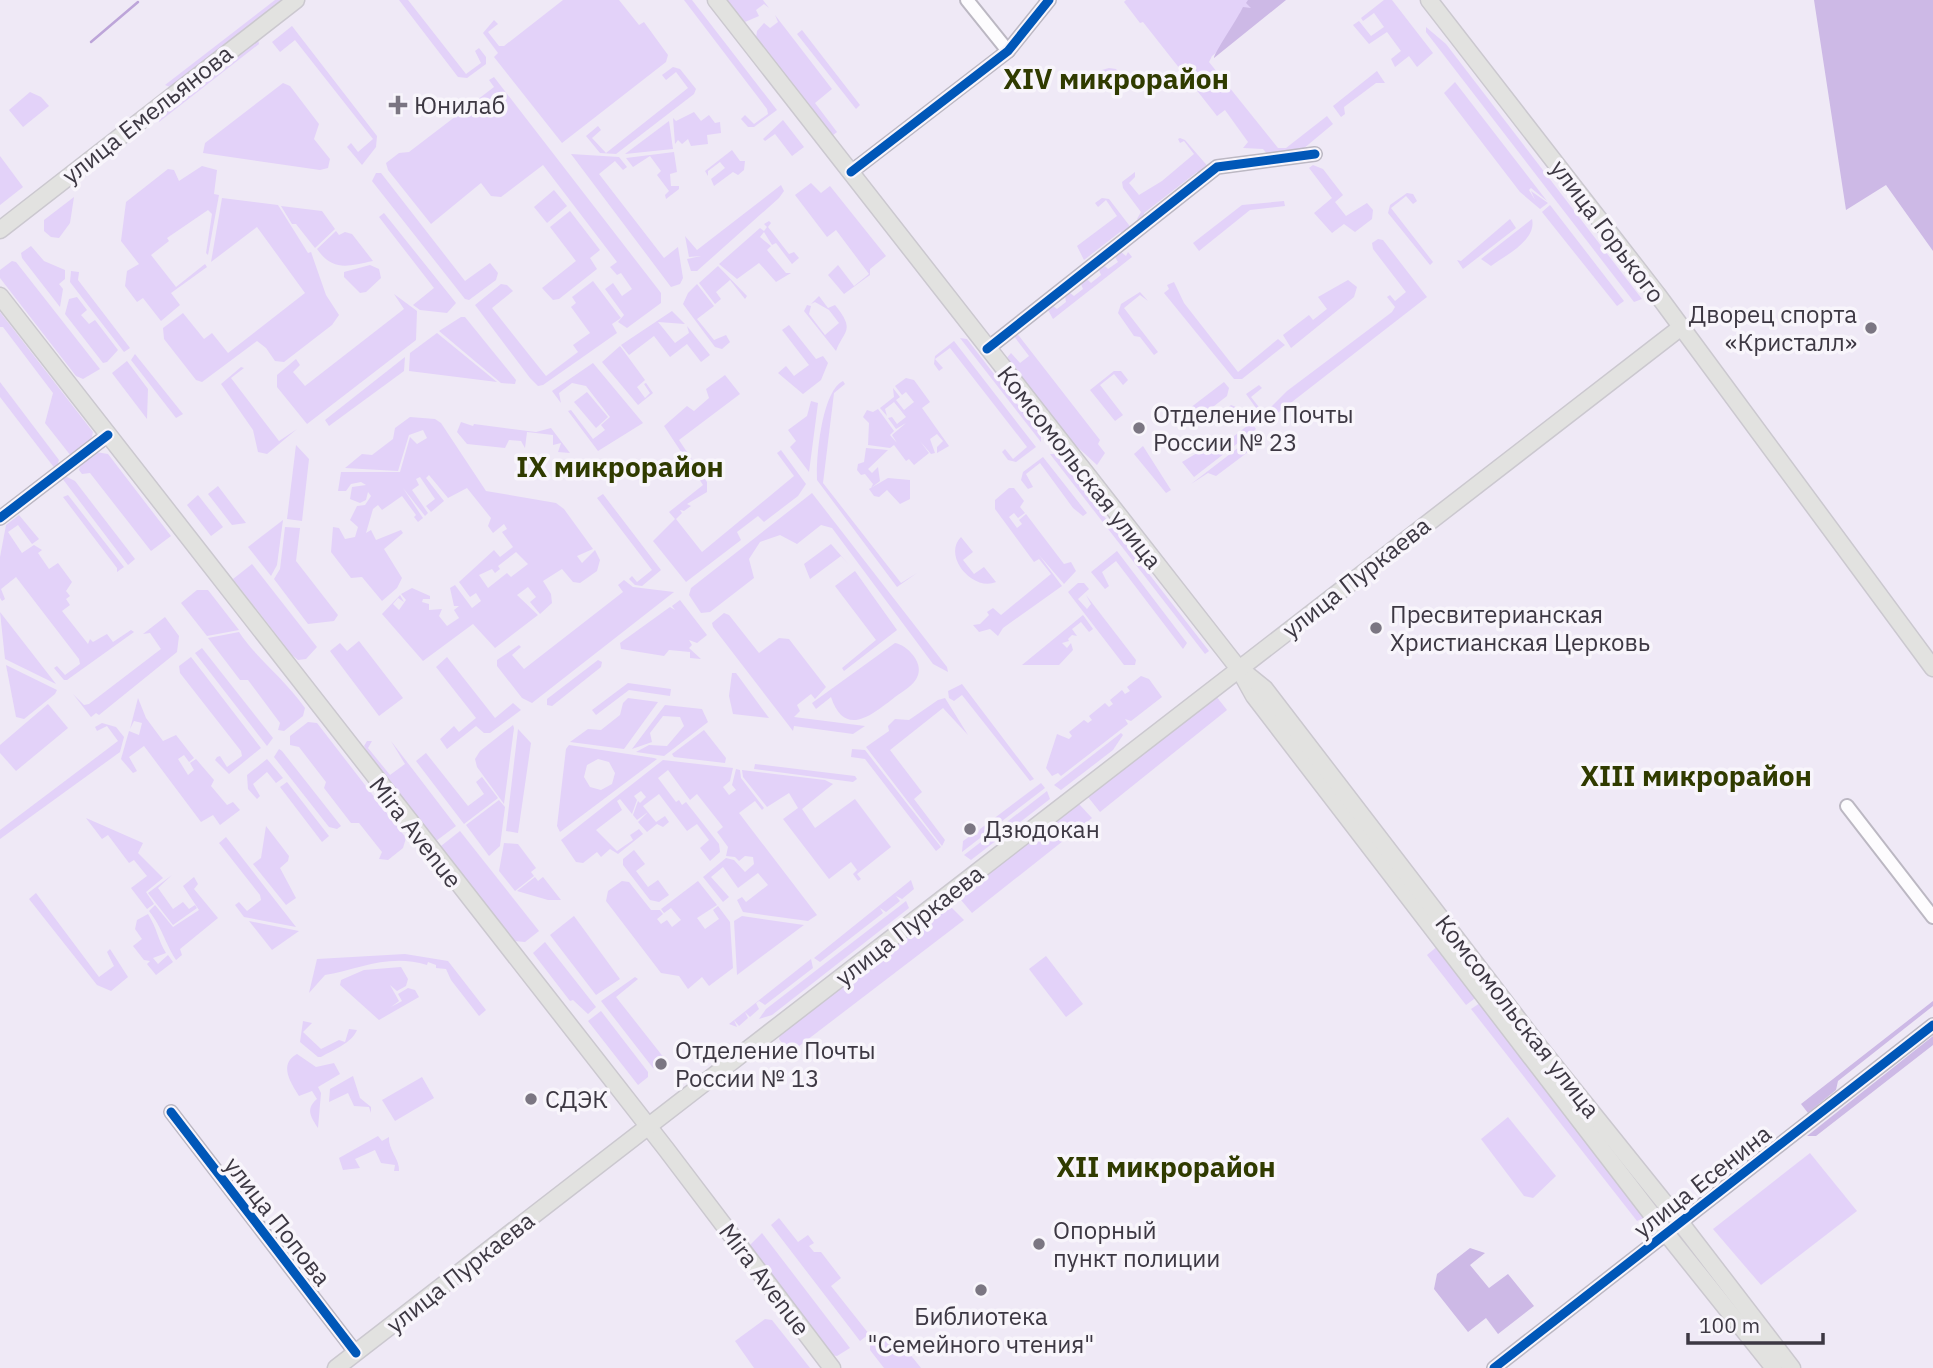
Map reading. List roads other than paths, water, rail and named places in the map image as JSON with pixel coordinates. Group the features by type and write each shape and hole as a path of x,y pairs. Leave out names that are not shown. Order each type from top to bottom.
{"main road":[{"name":"улица Емельянова","path":"0,230 296,0"},
{"name":"Комсомольская улица","path":"716,0 1239,669 1254,696 1666,1233 1774,1368"},
{"name":"улица Горького","path":"1429,0 1680,328 1933,668"},
{"name":"Mira Avenue","path":"0,296 648,1127 832,1368"},
{"name":"улица Пуркаева","path":"336,1368 1680,328"},
{"name":"Комсомольская улица","path":"1239,669 1265,689 1541,1049 1681,1222 1792,1368"}],"street":[{"path":"967,0 1008,51"},
{"path":"851,172 1008,51 1049,0"},
{"path":"988,349 1217,167 1315,154"},
{"path":"0,518 108,435"},
{"path":"1847,806 1933,917"},
{"name":"улица Есенина","path":"1494,1368 1933,1025"},
{"name":"улица Попова","path":"171,1112 356,1353"}],"waterway":[{"path":"91,42 138,2"}],"place":[{"name":"Юнилаб","path":"398,105"},
{"name":"Дворец спорта «Кристалл»","path":"1871,328"},
{"name":"Отделение Почты России № 23","path":"1139,428"},
{"name":"Пресвитерианская Христианская Церковь","path":"1376,628"},
{"name":"Дзюдокан","path":"970,829"},
{"name":"Отделение Почты России № 13","path":"661,1064"},
{"name":"СДЭК","path":"531,1099"},
{"name":"Опорный пункт полиции","path":"1039,1244"},
{"name":"Библиотека \"Семейного чтения\"","path":"981,1290"}],"district":[{"name":"XIV микрорайон","path":"1116,78"},
{"name":"IX микрорайон","path":"620,466"},
{"name":"XIII микрорайон","path":"1696,775"},
{"name":"XII микрорайон","path":"1166,1166"}]}
